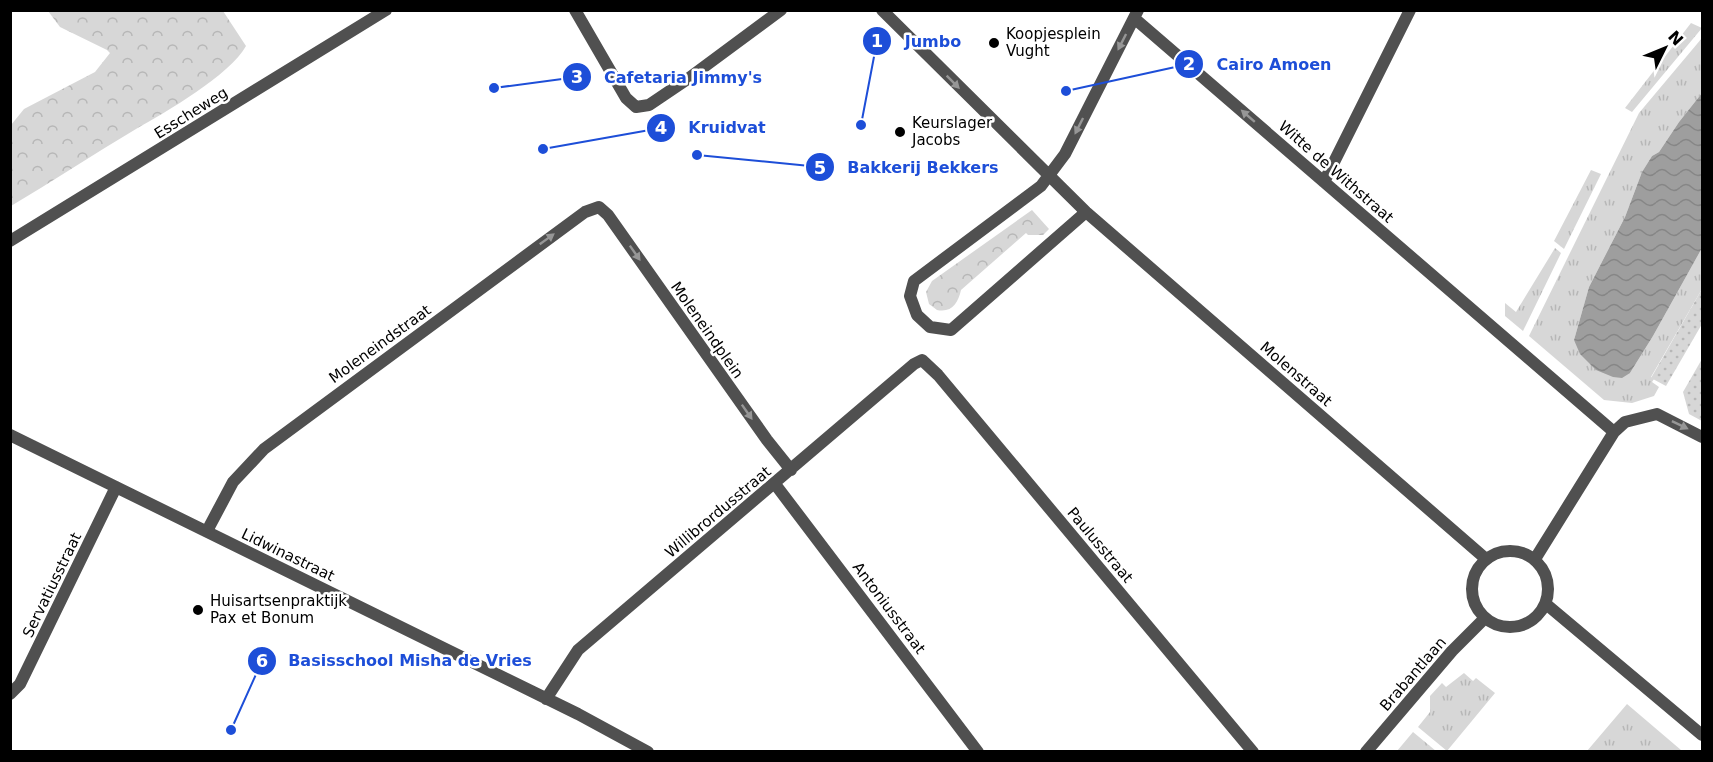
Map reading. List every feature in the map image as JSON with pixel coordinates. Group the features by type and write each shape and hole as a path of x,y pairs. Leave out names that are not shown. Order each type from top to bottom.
{"street":[{"name":"Esscheweg","path":"10,241 386,10"},
{"path":"574,10 626,98 636,108 649,105 689,78 781,10"},
{"path":"882,10 1049,177"},
{"path":"1324,182 1410,10"},
{"path":"1086,212 951,330 930,327 917,315 910,296 914,281 1020,203 1049,177 1065,154 1136,14"},
{"name":"Witte de Withstraat","path":"1136,14 1324,182 1614,432"},
{"name":"Molenstraat","path":"1049,177 1086,212 1486,559"},
{"name":"Moleneindstraat","path":"207,531 233,482 264,448 585,212 599,207"},
{"name":"Moleneindplein","path":"599,207 608,215 791,471"},
{"name":"Willibrordusstraat","path":"546,699 578,650 914,364 922,360"},
{"name":"Paulusstraat","path":"922,360 938,375 1253,752"},
{"path":"1535,559 1614,432 1625,422 1658,414 1702,436"},
{"name":"Lidwinastraat","path":"10,435 546,699 648,752"},
{"name":"Antoniusstraat","path":"775,484 978,752"},
{"name":"Servatiusstraat","path":"10,694 20,684 116,487"},
{"path":"1509,550 1535,559 1546,574 1549,585 1546,604 1536,618 1525,625 1512,628 1499,626 1485,618 1473,601 1471,590 1478,567 1497,552 1509,550"},
{"path":"1546,604 1702,735"},
{"name":"Brabantlaan","path":"1366,752 1452,651 1485,618"}],"green space":[{"path":"48,11 223,11 246,46 226,69 196,92 11,206 11,125 24,109 95,72 110,53 60,27"},
{"path":"1691,23 1702,28 1632,112 1625,108"},
{"path":"1702,38 1702,93 1642,172 1625,217 1589,287 1574,340 1630,373 1702,248 1702,289 1651,377 1654,379 1652,382 1659,387 1654,396 1632,403 1604,400 1529,336 1639,113"},
{"path":"1591,170 1601,174 1564,249 1554,241"},
{"path":"1032,210 1049,229 1043,235 1026,233 961,290 954,306 942,311 929,304 926,292 932,281"},
{"path":"1555,248 1561,253 1523,331 1505,316 1505,303 1516,312"},
{"path":"1702,289 1702,324 1666,386 1651,378"},
{"path":"1702,359 1702,421 1689,414 1683,392"},
{"path":"1464,673 1473,681 1476,678 1495,693 1447,751 1418,727 1430,712 1430,696 1442,683 1446,687"},
{"path":"1627,704 1681,750 1587,751"},
{"path":"1413,732 1436,751 1397,751"}],"water":[{"path":"1702,93 1702,248 1630,373 1622,378 1613,377 1596,370 1580,354 1574,340 1589,287 1625,217 1642,172"}],"place":[{"name":"Koopjesplein Vught","path":"994,43"},
{"name":"Cafetaria Jimmy's","path":"494,88"},
{"name":"Cairo Amoen","path":"1066,91"},
{"name":"Jumbo","path":"861,125"},
{"name":"Keurslager Jacobs","path":"900,132"},
{"name":"Kruidvat","path":"543,149"},
{"name":"Bakkerij Bekkers","path":"697,155"},
{"name":"Huisartsenpraktijk Pax et Bonum","path":"198,610"},
{"name":"Basisschool Misha de Vries","path":"231,730"}]}
